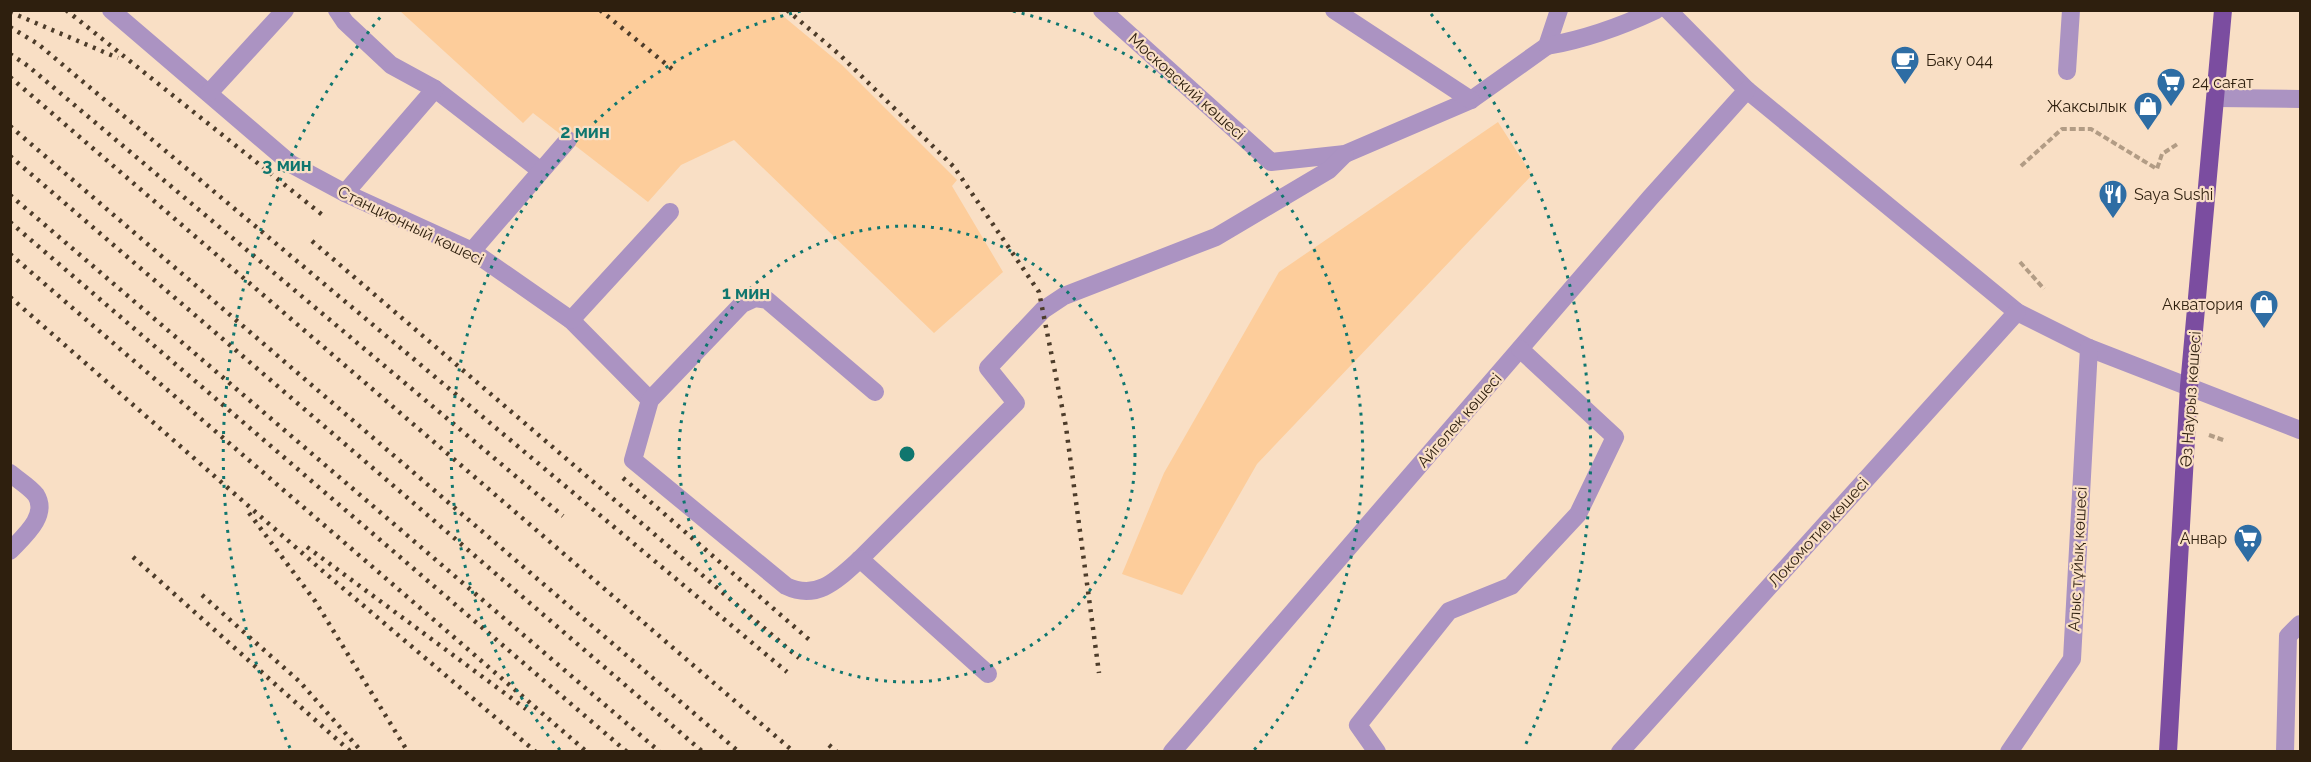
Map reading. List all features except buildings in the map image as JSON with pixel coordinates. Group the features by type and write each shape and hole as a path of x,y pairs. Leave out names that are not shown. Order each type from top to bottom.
{"main road":[{"name":"Әз Наурыз көшесі","path":"2168,752 2189,386 2223,10"}],"street":[{"name":"Станционный көшесі","path":"111,10 291,164 345,193 472,251 571,320 650,400"},
{"path":"209,93 285,10"},
{"path":"338,10 345,22 392,65 435,89 541,171"},
{"name":"Московский көшесі","path":"1102,10 1271,162 1345,154"},
{"path":"1334,10 1471,100"},
{"path":"1546,46 1559,10"},
{"path":"875,392 767,300 755,298 742,304 650,400 633,460 786,586 801,593 819,589 837,581 1016,404 988,368 1043,310 1064,296 1216,237 1329,170 1345,154 1471,100 1546,46 1580,40 1606,32 1656,10"},
{"path":"1668,10 1747,90 2017,312 2089,348 2301,430"},
{"path":"2067,71 2071,10"},
{"path":"345,193 435,89"},
{"name":"Айгөлек көшесі","path":"1172,752 1747,90"},
{"path":"2216,98 2301,99"},
{"path":"472,251 568,140"},
{"path":"571,320 670,212"},
{"name":"Локомотив көшесі","path":"1620,752 2017,312"},
{"name":"Алыс тұйық көшесі","path":"2010,752 2072,659 2089,348"},
{"path":"1377,752 1359,725 1449,611 1511,586 1578,514 1615,437 1520,350"},
{"path":"10,473 36,495 39,509 35,523 10,552"},
{"path":"860,559 988,674"},
{"path":"2290,745 2288,636 2301,624"}],"path":[{"path":"2021,166 2062,129 2091,129 2157,169 2162,154 2179,143"},
{"path":"2020,262 2044,289"},
{"path":"2209,435 2226,441"}],"shaded area":[{"path":"400,11 777,11 842,65 957,180 952,186 1003,272 934,333 734,140 681,165 648,202 533,113 523,123"},
{"path":"1498,122 1532,175 1257,464 1182,595 1122,574 1164,473 1279,272"}],"railway":[{"path":"66,10 325,217"},
{"path":"600,10 672,69"},
{"path":"787,10 840,55 954,167 1039,292 1066,427 1099,673"},
{"path":"10,12 118,58"},
{"path":"10,27 38,44 787,672"},
{"path":"10,54 28,66 563,516"},
{"path":"10,77 794,752"},
{"path":"10,126 739,752"},
{"path":"10,156 703,752"},
{"path":"10,195 660,752"},
{"path":"10,222 627,752"},
{"path":"312,241 799,658"},
{"path":"10,254 587,752"},
{"path":"10,297 325,573 536,752"},
{"path":"623,478 813,643"},
{"path":"249,513 315,601 408,752"},
{"path":"307,547 526,709"},
{"path":"133,557 351,752"},
{"path":"202,595 300,682 362,752"},
{"path":"829,745 837,752"}],"place":[{"name":"Баку 044","path":"1905,86"},
{"name":"24 сағат","path":"2171,108"},
{"name":"Жаксылык","path":"2148,132"},
{"name":"Saya Sushi","path":"2113,220"},
{"name":"Акватория","path":"2264,330"},
{"name":"Анвар","path":"2248,564"}]}
